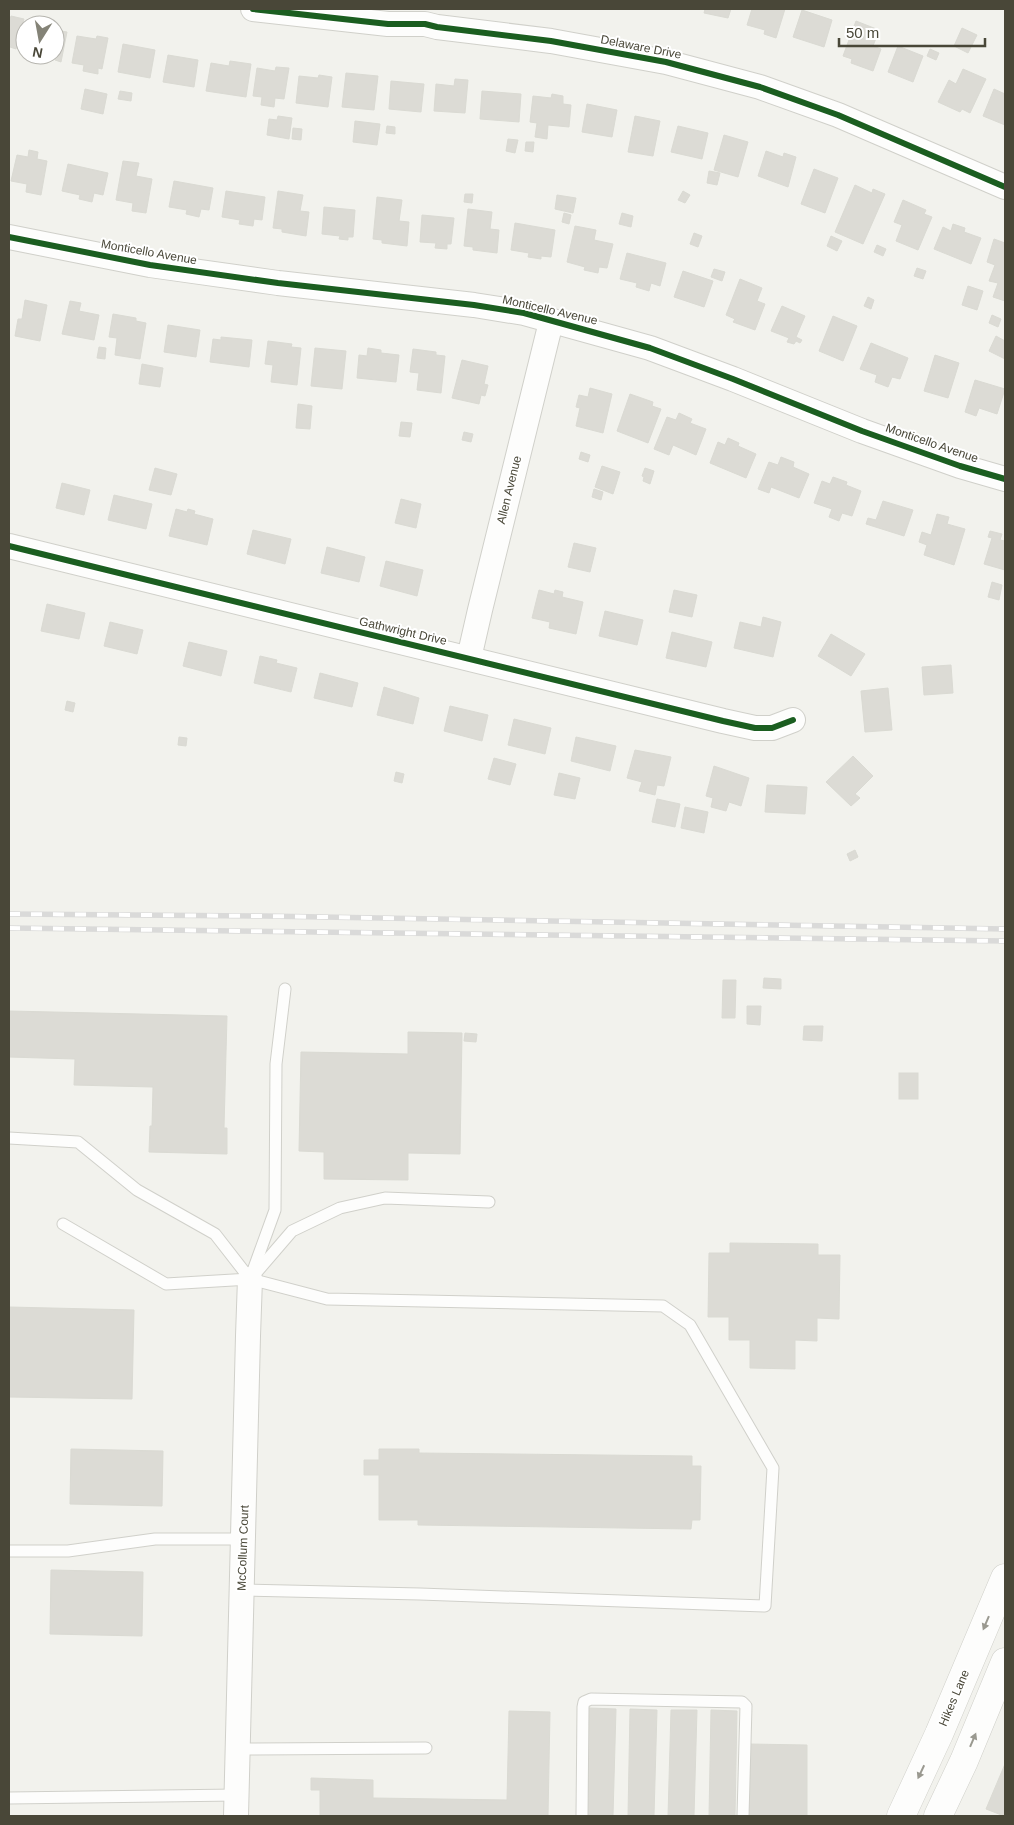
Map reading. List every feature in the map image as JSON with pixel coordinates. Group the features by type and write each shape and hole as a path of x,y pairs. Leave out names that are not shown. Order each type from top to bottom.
{"street":[{"name":"Delaware Drive","path":"254,9 388,24 418,16 666,62 741,82 838,115 1005,187"},
{"name":"Monticello Avenue","path":"9,237 150,265 278,283 474,305 524,313 650,348 733,379 862,432 960,466 1005,479"},
{"name":"Allen Avenue","path":"470,658 480,610 551,322"},
{"name":"Gathwright Drive","path":"9,546 755,728 772,728 793,720"},
{"name":"McCollum Court","path":"237,1806 250,1279"},
{"name":"Hikes Lane","path":"901,1816 939,1734 1005,1578"},
{"path":"938,1816 964,1761 1005,1662"}],"lane":[{"path":"250,1279 275,1210 276,1064 285,989"},
{"path":"9,1138 78,1142 137,1190 215,1234 250,1279"},
{"path":"250,1279 292,1231 340,1208 385,1198 489,1202"},
{"path":"63,1224 166,1284 250,1279 327,1299 663,1306 690,1325 773,1468 765,1606 430,1594 242,1590"},
{"path":"9,1552 68,1551 155,1539 244,1538"},
{"path":"582,1816 583,1707 584,1702 591,1699 742,1702 746,1706 743,1816"},
{"path":"238,1749 426,1748"},
{"path":"9,1798 237,1806"}],"building":[{"path":"705,9 731,9 728,18 704,13"},
{"path":"752,9 785,9 776,38 764,34 765,30 747,25"},
{"path":"802,10 832,20 824,47 793,37"},
{"path":"11,16 15,17 15,49 10,47 11,45 9,44"},
{"path":"856,21 879,30 873,46 881,49 873,71 851,63 852,59 843,56"},
{"path":"962,28 977,35 968,53 954,46"},
{"path":"77,36 96,39 97,36 108,38 102,69 98,68 98,74 83,71 84,65 72,63"},
{"path":"123,44 155,50 150,78 118,72"},
{"path":"898,46 923,56 913,82 888,72"},
{"path":"930,49 939,53 936,60 927,56"},
{"path":"168,55 198,60 194,87 163,82"},
{"path":"230,61 251,64 246,97 206,91 211,63 229,66"},
{"path":"276,67 289,68 284,99 275,98 274,107 261,105 262,97 253,96 257,68 275,71"},
{"path":"963,69 986,79 970,113 962,109 960,112 938,102 949,80 956,84"},
{"path":"346,73 378,76 374,110 342,107"},
{"path":"319,75 332,77 328,107 296,103 299,76 318,78"},
{"path":"455,79 468,80 465,113 434,111 436,84 454,86"},
{"path":"391,81 424,84 421,112 389,109"},
{"path":"85,89 107,94 103,114 81,109"},
{"path":"994,89 1005,94 1005,125 983,116"},
{"path":"120,91 132,93 131,101 118,99"},
{"path":"482,91 521,94 519,122 480,119"},
{"path":"552,94 563,96 563,104 571,105 569,127 548,125 547,139 535,137 537,123 530,122 533,96 551,98"},
{"path":"587,104 617,110 612,137 582,132"},
{"path":"278,116 292,118 289,139 267,135 269,119 277,120"},
{"path":"635,116 660,121 653,156 628,152"},
{"path":"355,121 380,124 377,145 353,142"},
{"path":"387,126 395,127 395,134 386,133"},
{"path":"678,126 708,133 702,159 671,152"},
{"path":"293,128 302,129 301,140 292,139"},
{"path":"724,135 748,142 738,177 714,170"},
{"path":"508,139 518,140 515,153 506,151"},
{"path":"526,142 534,142 533,152 525,151"},
{"path":"29,150 38,152 37,159 47,161 41,195 26,192 27,184 11,181 17,155 28,157"},
{"path":"766,151 783,157 784,153 796,157 788,187 758,176"},
{"path":"123,161 139,163 136,176 152,179 146,213 132,211 133,203 116,200"},
{"path":"68,164 108,173 103,195 94,193 92,202 79,199 80,195 62,191"},
{"path":"814,169 838,178 825,213 801,204"},
{"path":"709,171 720,173 717,185 707,183"},
{"path":"174,181 213,188 209,210 201,209 199,217 186,214 187,210 169,207"},
{"path":"855,185 872,193 873,189 885,194 863,244 835,232"},
{"path":"226,191 265,197 262,220 254,219 253,226 239,224 240,220 222,217"},
{"path":"278,191 303,195 300,211 309,212 306,236 282,232 282,229 273,228"},
{"path":"683,191 690,195 685,203 678,200"},
{"path":"465,194 473,194 472,203 464,202"},
{"path":"557,195 576,198 573,213 555,209"},
{"path":"377,197 402,200 399,221 409,222 407,246 382,243 382,240 373,239"},
{"path":"903,200 926,210 924,214 932,217 918,250 896,241 902,225 894,222"},
{"path":"324,207 355,210 353,237 348,237 348,240 339,239 340,236 322,234"},
{"path":"468,209 492,212 490,229 499,230 497,253 473,250 473,247 464,246"},
{"path":"564,213 571,215 569,224 562,222"},
{"path":"622,213 633,216 631,227 619,224"},
{"path":"422,215 454,218 451,244 447,244 447,249 435,248 436,243 420,242"},
{"path":"515,223 555,230 551,257 541,256 541,259 528,257 529,253 511,250"},
{"path":"953,224 965,228 964,232 981,238 971,264 934,249 943,227 951,231"},
{"path":"575,226 596,230 594,240 613,244 607,268 599,267 598,273 584,270 585,267 567,262"},
{"path":"694,233 702,236 698,247 690,244"},
{"path":"831,236 842,241 837,251 827,246"},
{"path":"994,239 1005,243 1005,301 993,297 998,283 989,281 995,265 987,262"},
{"path":"877,245 886,249 883,256 874,252"},
{"path":"627,253 666,263 660,286 651,283 649,291 636,287 637,283 620,279"},
{"path":"917,268 926,271 923,279 914,276"},
{"path":"714,269 725,272 722,281 711,277"},
{"path":"683,271 713,281 704,307 674,297"},
{"path":"740,279 762,288 757,301 765,304 755,330 733,322 735,319 726,315"},
{"path":"968,286 983,291 977,310 962,305"},
{"path":"868,297 874,300 871,309 864,306"},
{"path":"25,300 47,305 40,341 15,336 18,319 22,319"},
{"path":"70,301 81,303 79,311 99,315 94,340 62,334"},
{"path":"782,306 805,316 796,337 802,340 800,343 796,341 794,344 787,342 789,338 771,331"},
{"path":"113,314 136,318 136,321 146,323 140,359 115,355 117,338 109,337"},
{"path":"992,315 1001,319 998,327 989,323"},
{"path":"833,316 857,326 843,361 819,351"},
{"path":"168,325 200,330 196,357 164,352"},
{"path":"996,336 1005,341 1005,359 989,351"},
{"path":"221,337 252,340 249,367 210,362 213,339 221,340"},
{"path":"268,341 292,344 291,347 301,348 297,385 271,382 273,365 265,364"},
{"path":"871,343 908,358 900,379 892,377 888,387 875,382 877,375 860,369"},
{"path":"99,347 106,348 105,359 97,358"},
{"path":"315,348 346,351 342,389 311,386"},
{"path":"368,348 381,350 381,353 399,355 396,382 357,378 359,355 367,356"},
{"path":"413,349 436,352 436,355 445,356 441,393 417,390 419,373 410,372"},
{"path":"935,355 959,363 948,398 924,391"},
{"path":"462,360 488,366 484,384 488,385 485,396 481,395 479,404 452,398"},
{"path":"142,364 163,368 160,387 139,384"},
{"path":"975,380 1005,389 997,414 979,408 976,416 965,412"},
{"path":"590,388 612,394 603,433 576,426 580,408 576,407 579,395 588,397"},
{"path":"630,394 653,402 652,406 661,409 648,443 617,431"},
{"path":"298,404 312,406 310,429 296,428"},
{"path":"679,413 692,419 690,423 706,429 696,455 673,445 669,455 654,449 667,417 676,420"},
{"path":"401,422 412,423 410,437 399,436"},
{"path":"464,432 473,434 471,442 462,440"},
{"path":"728,438 739,443 738,446 756,454 746,478 710,463 718,442 725,445"},
{"path":"581,452 590,455 588,462 579,459"},
{"path":"781,457 794,462 793,467 809,474 799,498 771,487 769,493 758,489 769,462 778,465"},
{"path":"602,466 620,472 613,494 595,487"},
{"path":"155,468 177,474 171,495 149,490"},
{"path":"645,468 654,471 650,484 643,481 644,477 642,476"},
{"path":"833,477 847,482 846,485 861,491 852,516 842,513 839,521 829,517 832,509 814,503 822,481 830,484"},
{"path":"62,483 90,490 84,515 56,508"},
{"path":"594,489 603,492 601,500 592,497"},
{"path":"114,495 152,504 146,529 108,520"},
{"path":"401,499 421,504 416,528 395,523"},
{"path":"883,501 913,510 904,536 866,524 868,518 876,520"},
{"path":"176,509 187,512 188,509 195,511 194,514 213,519 207,545 169,536"},
{"path":"937,514 949,517 947,524 965,529 954,565 924,555 927,545 919,542 922,532 931,535"},
{"path":"253,530 291,539 285,564 247,554"},
{"path":"990,531 1002,534 1000,540 1005,541 1005,570 984,564 992,538 988,537"},
{"path":"574,543 596,548 590,572 568,567"},
{"path":"327,547 365,557 359,582 321,573"},
{"path":"386,561 423,570 417,596 380,586"},
{"path":"992,582 1002,585 999,600 988,597"},
{"path":"539,590 554,594 555,590 563,592 562,597 583,602 576,634 549,628 550,622 532,618"},
{"path":"674,590 697,595 692,617 669,612"},
{"path":"47,604 85,613 79,639 41,631"},
{"path":"605,611 643,620 637,645 599,636"},
{"path":"763,617 781,622 773,657 734,648 740,622 761,627"},
{"path":"110,622 143,630 137,654 104,646"},
{"path":"672,632 712,642 706,667 666,658"},
{"path":"831,634 865,654 851,676 818,656"},
{"path":"189,642 227,651 221,676 183,666"},
{"path":"260,656 277,660 276,663 297,668 291,692 254,683"},
{"path":"951,665 953,693 924,695 922,667"},
{"path":"320,673 358,683 352,707 314,698"},
{"path":"384,687 419,698 413,724 377,715"},
{"path":"888,688 892,730 865,732 861,691"},
{"path":"67,701 75,703 73,712 65,710"},
{"path":"450,706 488,715 482,741 444,731"},
{"path":"514,719 551,728 545,754 508,745"},
{"path":"179,737 187,738 186,746 178,745"},
{"path":"576,737 616,746 610,771 571,761"},
{"path":"635,750 671,757 664,786 657,785 655,795 639,791 642,782 627,778"},
{"path":"853,756 873,776 855,794 860,798 851,806 826,782"},
{"path":"494,758 516,764 510,785 488,779"},
{"path":"714,766 749,778 741,806 729,802 726,811 711,807 713,798 706,796"},
{"path":"396,772 404,774 402,783 394,781"},
{"path":"559,773 580,778 575,799 554,795"},
{"path":"767,785 807,787 805,814 765,812"},
{"path":"657,799 680,804 675,827 652,822"},
{"path":"685,807 708,812 704,833 681,828"},
{"path":"855,850 858,857 850,861 847,854"},
{"path":"764,978 781,979 781,989 763,988"},
{"path":"723,980 736,980 735,1018 722,1018"},
{"path":"747,1006 761,1006 760,1025 747,1024"},
{"path":"9,1011 227,1016 224,1128 227,1128 227,1154 149,1152 153,1087 74,1085 75,1059 9,1057"},
{"path":"804,1026 823,1026 822,1041 803,1040"},
{"path":"408,1032 462,1033 460,1154 408,1153 408,1180 324,1179 324,1152 299,1151 301,1052 408,1054"},
{"path":"465,1033 477,1034 476,1042 464,1041"},
{"path":"899,1073 918,1073 918,1099 899,1099"},
{"path":"730,1243 818,1244 818,1255 840,1255 839,1319 817,1318 817,1341 795,1340 795,1369 750,1368 750,1340 729,1340 729,1317 708,1317 709,1253 730,1253"},
{"path":"9,1307 134,1310 132,1399 9,1397"},
{"path":"71,1449 163,1451 162,1506 70,1504"},
{"path":"379,1449 419,1449 419,1453 692,1456 692,1466 701,1466 700,1520 692,1520 691,1529 418,1525 418,1520 379,1520 379,1475 364,1475 364,1460 379,1460"},
{"path":"51,1570 143,1572 142,1636 50,1634"},
{"path":"589,1708 616,1709 613,1816 587,1816"},
{"path":"630,1709 657,1710 654,1816 628,1816"},
{"path":"671,1710 697,1710 694,1816 668,1816"},
{"path":"711,1710 737,1711 735,1816 709,1816"},
{"path":"509,1711 550,1712 548,1816 320,1816 320,1790 311,1790 311,1778 373,1780 373,1798 507,1800"},
{"path":"749,1744 807,1745 807,1816 748,1816"},
{"path":"1005,1764 1005,1816 1004,1816 986,1809"}],"railway":[{"path":"9,914 264,916 1005,929"},
{"path":"9,928 1005,941"}],"cycle path":[{"path":"253,9 388,24 425,24 551,41 666,62 760,87 838,115 1005,187"},
{"path":"9,237 150,265 278,283 474,305 524,313 650,348 862,431 960,466 1005,479"},
{"path":"9,546 723,721 755,728 772,728 793,720"}]}
